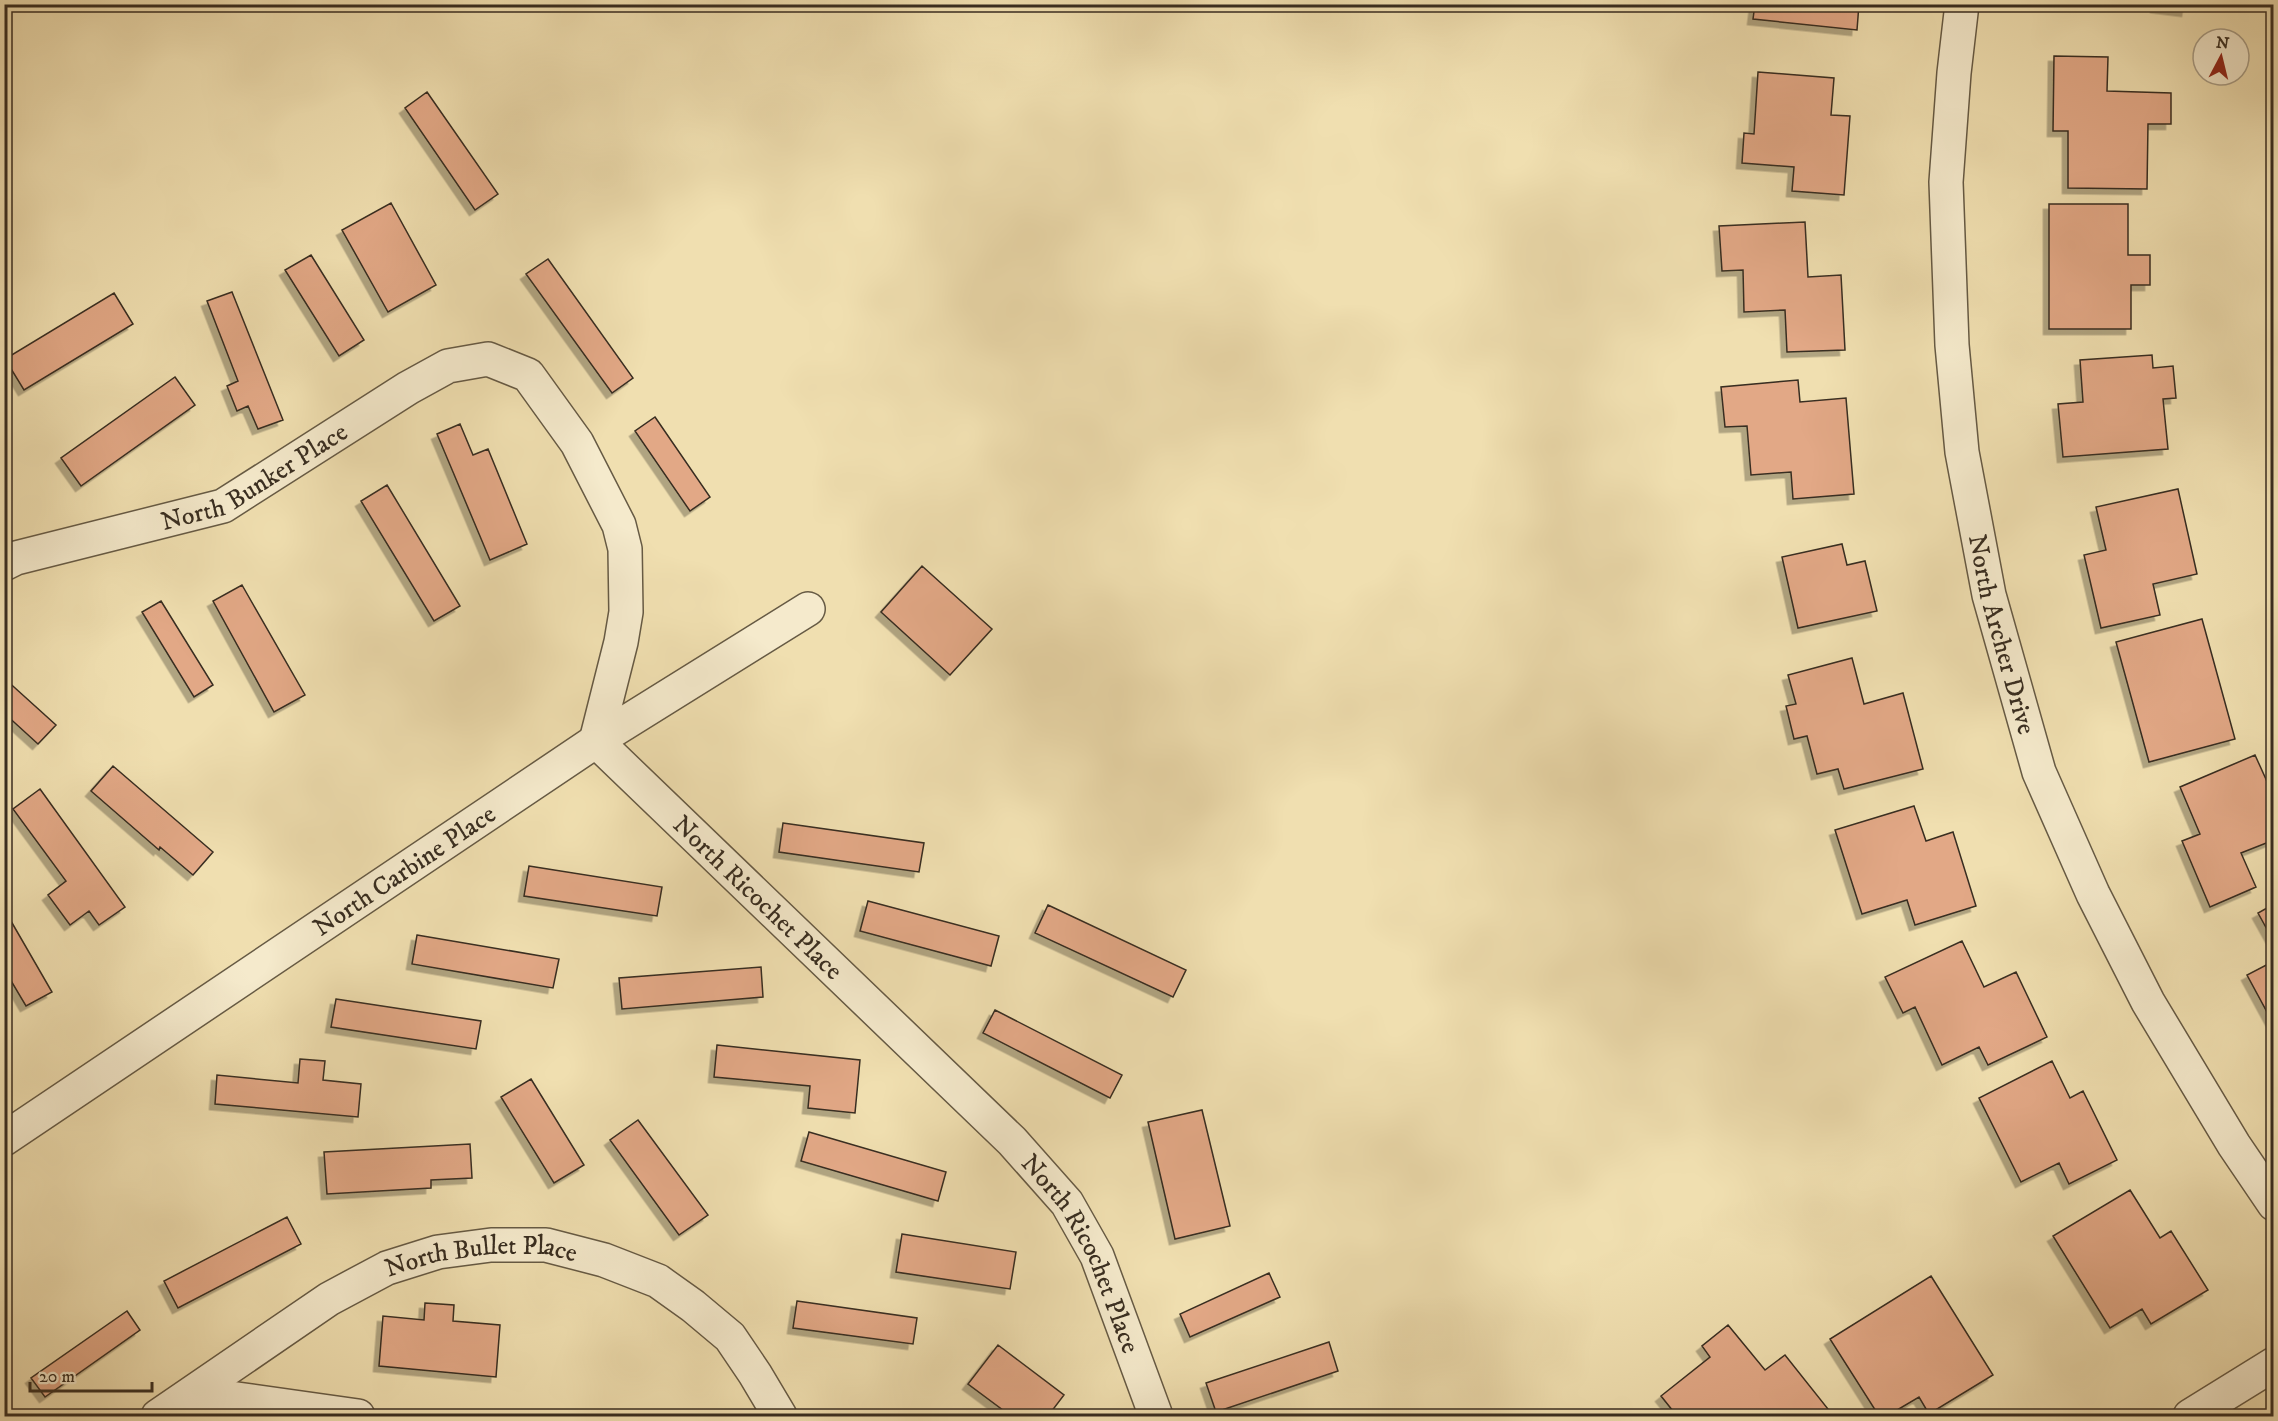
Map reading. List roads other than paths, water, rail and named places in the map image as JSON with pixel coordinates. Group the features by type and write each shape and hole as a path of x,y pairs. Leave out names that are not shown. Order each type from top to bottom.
{"street":[{"name":"North Archer Drive","path":"1962,4 1954,73 1947,182 1952,345 1962,452 1989,595 2039,772 2093,894 2148,1002 2234,1145 2274,1204"},
{"name":"North Bunker Place","path":"8,553 223,506 408,388 448,366 488,359 528,375 577,443 619,525 625,549 626,612 621,642 596,741"},
{"name":"North Carbine Place","path":"4,1139 596,741 808,609"},
{"name":"North Ricochet Place","path":"596,741 1012,1141 1067,1203 1097,1256 1156,1416"},
{"name":"North Bullet Place","path":"158,1416 329,1299 387,1268 438,1252 491,1245 546,1245 604,1260 658,1281 730,1337 780,1416"},
{"path":"2190,1416 2274,1364"},
{"path":"194,1393 358,1416"}]}
